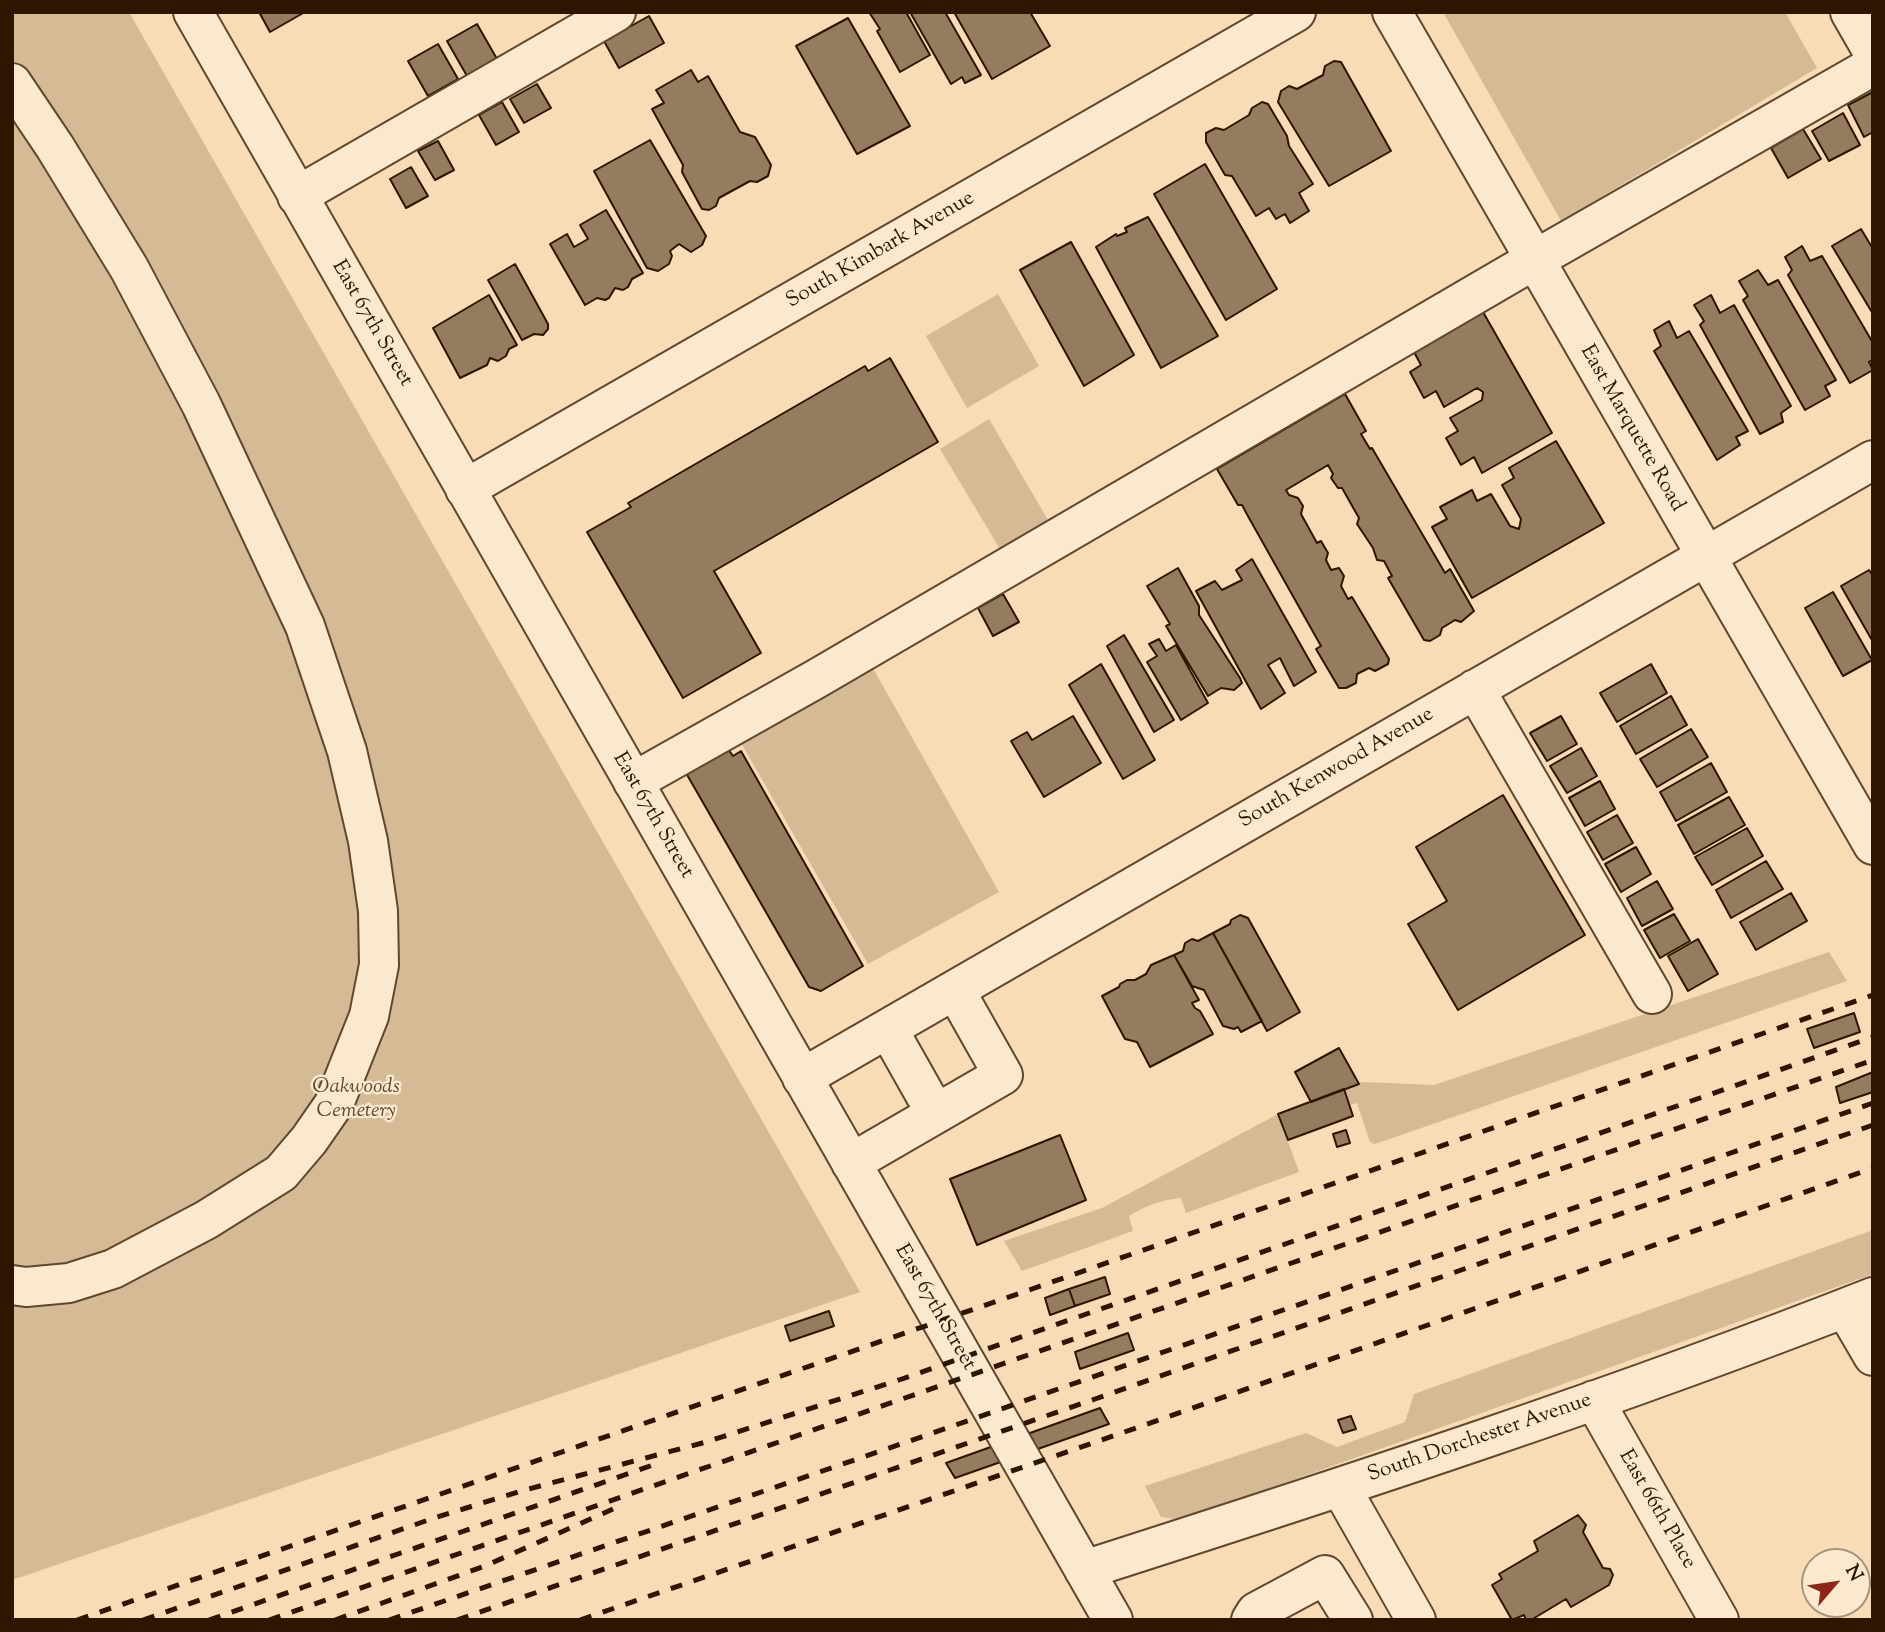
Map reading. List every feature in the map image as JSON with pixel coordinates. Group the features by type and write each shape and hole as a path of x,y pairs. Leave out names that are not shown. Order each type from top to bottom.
{"street":[{"name":"East 67th Street","path":"193,12 1112,1620"},
{"path":"298,195 616,12"},
{"name":"South Kimbark Avenue","path":"465,489 1296,12"},
{"name":"East Marquette Road","path":"1392,12 1873,845"},
{"path":"1850,12 1873,52"},
{"path":"633,782 816,679 1534,260 1873,66"},
{"path":"12,83 55,147 135,281 201,404 305,626 347,751 368,841 377,911 379,965 369,1016 334,1104 309,1140 281,1173 206,1220 113,1269 69,1283 26,1287 12,1285"},
{"name":"South Kenwood Avenue","path":"802,1078 1873,460"},
{"path":"1475,689 1652,994"},
{"path":"851,1163 1003,1074 955,990"},
{"path":"888,1028 936,1114"},
{"path":"1859,1303 1873,1356"},
{"name":"South Dorchester Avenue","path":"1084,1570 1341,1488 1594,1400 1859,1303"},
{"name":"East 66th Place","path":"1594,1400 1719,1620"},
{"path":"1341,1488 1416,1620"},
{"path":"1251,1620 1256,1612 1325,1575 1353,1620"}],"green space":[{"name":"Oakwoods Cemetery","path":"12,12 129,12 860,1292 12,1580"},
{"path":"1443,12 1785,12 1817,68 1561,221"},
{"path":"998,294 1039,366 967,408 926,336"},
{"path":"989,419 1048,520 1000,549 940,449"},
{"path":"870,663 999,892 868,964 737,736"},
{"path":"1829,952 1847,981 1375,1144 1370,1142 1357,1103 1349,1105 1344,1089 1362,1082 1434,1085"},
{"path":"1278,1114 1299,1172 1186,1213 1181,1198 1154,1204 1129,1216 1133,1231 1022,1271 1004,1241 1102,1208"},
{"path":"1873,1230 1873,1274 1180,1520 1161,1517 1145,1486 1306,1433 1337,1447 1405,1422 1414,1394"}],"building":[{"path":"259,12 305,12 270,32"},
{"path":"869,12 906,12 930,55 900,72"},
{"path":"910,12 945,12 981,75 965,83 962,77 951,84"},
{"path":"954,12 1030,12 1050,46 992,79"},
{"path":"649,16 664,43 619,68 604,41"},
{"path":"848,18 910,126 857,154 796,46"},
{"path":"477,24 497,59 467,76 447,41"},
{"path":"438,44 458,79 428,96 408,61"},
{"path":"1334,61 1341,62 1391,151 1329,186 1278,102 1281,91 1289,86 1297,89 1323,75 1325,66"},
{"path":"691,70 698,82 708,76 740,132 755,137 771,165 768,176 757,182 750,181 719,198 716,206 709,210 702,209 682,172 683,165 652,109 664,103 656,90"},
{"path":"537,84 551,108 524,123 510,99"},
{"path":"1873,92 1873,132 1864,137 1848,105"},
{"path":"502,102 519,132 496,145 479,115"},
{"path":"1262,102 1268,104 1287,136 1289,146 1313,184 1299,193 1309,211 1290,223 1285,214 1276,219 1269,208 1256,216 1232,176 1225,175 1206,142 1206,133 1216,128 1224,130 1249,115 1252,108"},
{"path":"1843,113 1860,145 1829,161 1812,131"},
{"path":"1803,129 1821,159 1788,178 1771,148"},
{"path":"650,140 706,236 702,245 691,252 679,244 670,251 672,256 669,264 658,271 647,268 594,171"},
{"path":"438,141 454,170 435,180 418,151"},
{"path":"1205,164 1277,289 1226,320 1154,194"},
{"path":"411,167 428,196 406,208 390,179"},
{"path":"606,210 643,273 632,279 623,290 615,288 609,298 597,298 585,305 550,244 567,234 574,247 588,239 580,225"},
{"path":"1148,217 1218,336 1161,368 1096,247 1116,234 1117,236 1127,232 1125,228"},
{"path":"1861,229 1873,249 1873,314 1832,246"},
{"path":"1071,242 1134,355 1084,386 1020,270"},
{"path":"1802,246 1810,261 1822,256 1873,343 1873,360 1869,362 1873,370 1850,383 1788,275 1792,270 1785,257"},
{"path":"515,264 548,324 543,335 534,334 522,340 488,280"},
{"path":"1758,270 1768,285 1778,280 1836,380 1825,386 1830,396 1805,410 1743,300 1748,296 1739,281"},
{"path":"489,295 517,345 498,361 490,358 487,365 460,378 433,328"},
{"path":"1711,295 1720,313 1734,305 1791,406 1781,413 1783,422 1760,434 1700,325 1704,321 1694,305"},
{"path":"1483,312 1552,433 1482,473 1474,457 1461,465 1446,438 1458,431 1450,418 1482,400 1483,392 1477,388 1444,407 1436,391 1424,398 1410,372 1421,365 1414,352"},
{"path":"1669,321 1677,338 1689,331 1748,431 1736,437 1740,445 1717,460 1654,351 1661,346 1654,330"},
{"path":"890,358 938,442 714,571 761,653 683,698 587,532 631,507 628,503 865,366 868,371"},
{"path":"1345,394 1366,431 1361,434 1370,449 1372,448 1445,573 1450,569 1474,611 1461,622 1455,620 1442,628 1440,635 1430,641 1424,640 1388,578 1392,576 1384,561 1377,560 1373,548 1357,524 1359,518 1342,488 1338,488 1331,478 1333,474 1328,465 1286,490 1289,495 1298,498 1303,506 1301,514 1317,543 1321,541 1328,553 1326,560 1331,570 1339,568 1344,576 1341,586 1348,599 1352,597 1389,659 1388,664 1375,671 1369,668 1357,674 1356,683 1339,688 1316,649 1321,646 1242,505 1238,505 1217,469"},
{"path":"1556,441 1604,523 1472,598 1432,527 1447,519 1440,507 1472,490 1477,501 1491,494 1510,526 1519,529 1521,519 1502,485 1514,478 1509,468"},
{"path":"1252,559 1316,672 1294,686 1280,658 1268,665 1285,693 1261,709 1196,591 1215,581 1222,590 1242,580 1236,570"},
{"path":"1178,568 1199,606 1199,615 1240,678 1242,683 1234,690 1221,688 1208,696 1166,626 1170,624 1147,586"},
{"path":"1869,570 1873,576 1873,642 1841,586"},
{"path":"1833,592 1872,660 1843,676 1805,608"},
{"path":"1003,594 1019,622 993,636 978,608"},
{"path":"1124,635 1174,720 1154,732 1107,646"},
{"path":"1159,639 1166,651 1176,645 1208,703 1181,720 1147,662 1157,656 1149,644"},
{"path":"1101,664 1155,760 1123,779 1069,685"},
{"path":"1651,664 1667,693 1617,722 1600,693"},
{"path":"1671,696 1687,725 1636,754 1620,726"},
{"path":"1073,716 1101,763 1044,797 1011,741 1027,732 1032,740"},
{"path":"1561,716 1577,744 1547,761 1530,733"},
{"path":"1691,729 1708,757 1657,787 1640,759"},
{"path":"1581,748 1597,776 1567,793 1550,766"},
{"path":"728,749 733,756 741,751 863,966 821,991 809,987 686,773"},
{"path":"1711,763 1727,792 1676,821 1660,792"},
{"path":"1600,781 1615,809 1585,826 1569,798"},
{"path":"1503,795 1585,935 1458,1010 1408,924 1447,901 1416,847"},
{"path":"1729,797 1745,825 1694,854 1678,825"},
{"path":"1617,815 1633,843 1603,860 1587,832"},
{"path":"1747,828 1763,856 1712,885 1695,857"},
{"path":"1636,847 1651,874 1621,892 1605,864"},
{"path":"1766,861 1783,889 1731,918 1716,890"},
{"path":"1657,881 1673,909 1642,926 1627,898"},
{"path":"1791,893 1807,921 1756,950 1740,922"},
{"path":"1674,914 1690,941 1660,958 1644,930"},
{"path":"1240,915 1248,918 1300,1012 1267,1031 1213,933"},
{"path":"1213,933 1262,1021 1241,1032 1238,1027 1234,1029 1223,1026 1204,990 1192,986 1174,955 1183,951 1185,943 1192,939 1198,941"},
{"path":"1698,939 1718,974 1688,991 1668,956"},
{"path":"1174,955 1199,1000 1192,1003 1200,1011 1213,1034 1150,1067 1137,1042 1125,1039 1102,996 1127,980 1135,980 1146,974 1151,965"},
{"path":"1854,1013 1860,1032 1814,1048 1807,1029"},
{"path":"1339,1048 1359,1084 1311,1102 1295,1072"},
{"path":"1873,1072 1873,1092 1840,1103 1836,1087"},
{"path":"1344,1089 1353,1116 1288,1140 1278,1114"},
{"path":"1346,1130 1350,1143 1337,1147 1333,1134"},
{"path":"1060,1135 1086,1200 977,1245 950,1179"},
{"path":"1105,1277 1110,1294 1075,1306 1069,1289"},
{"path":"1069,1289 1075,1306 1050,1315 1045,1298"},
{"path":"829,1311 834,1326 790,1341 785,1326"},
{"path":"1128,1333 1134,1350 1080,1369 1075,1352"},
{"path":"1100,1408 1109,1424 955,1478 946,1463"},
{"path":"1351,1416 1356,1429 1343,1433 1338,1420"},
{"path":"1578,1515 1586,1525 1583,1532 1603,1568 1610,1569 1613,1575 1609,1585 1571,1607 1566,1599 1531,1620 1526,1620 1524,1615 1512,1620 1492,1585 1502,1579 1499,1574 1538,1551 1534,1541"}],"railway":[{"path":"77,1620 1873,995"},
{"path":"143,1620 434,1518 521,1491 706,1442 899,1380 1873,1037"},
{"path":"269,1620 1873,1060"},
{"path":"389,1620 930,1434 1873,1103"},
{"path":"457,1620 1873,1125"},
{"path":"580,1620 1116,1435 1873,1168"},
{"path":"209,1620 653,1465"},
{"path":"335,1620 485,1566 613,1509"}]}
